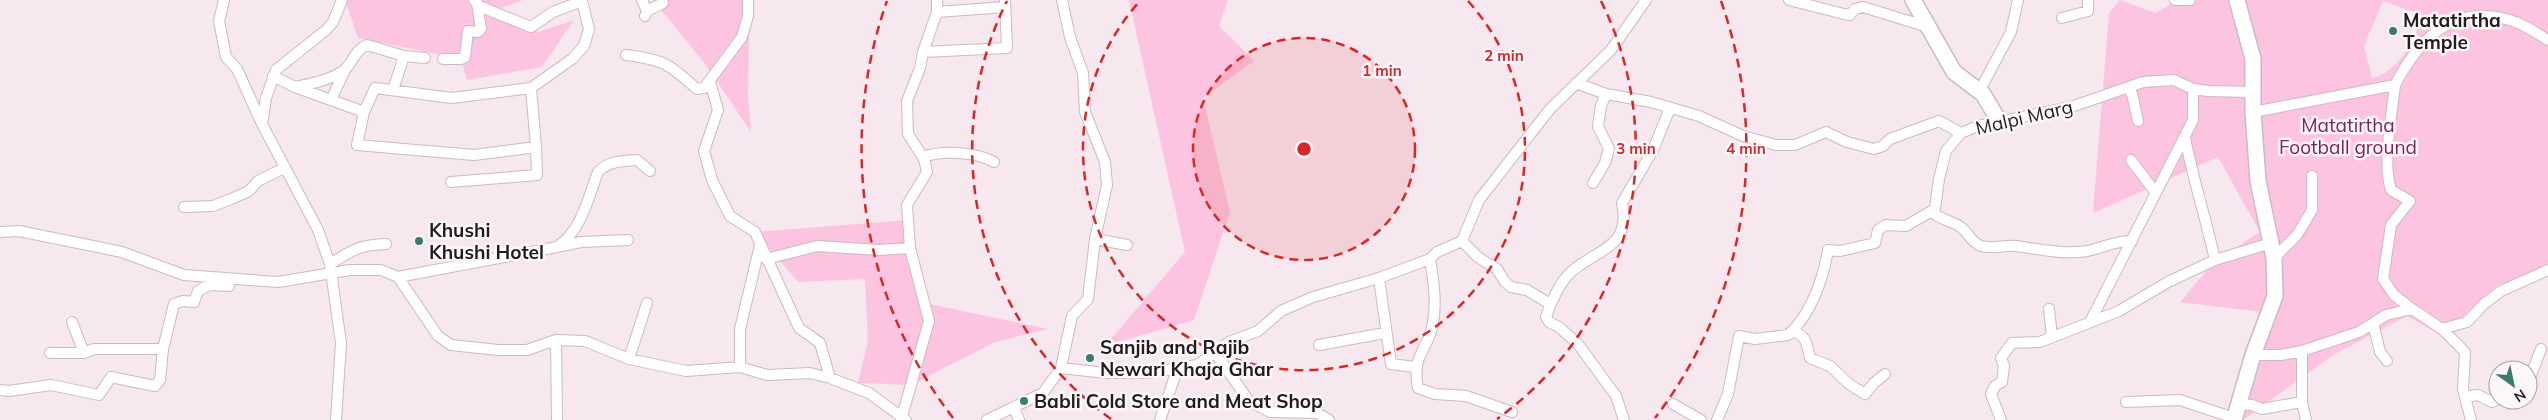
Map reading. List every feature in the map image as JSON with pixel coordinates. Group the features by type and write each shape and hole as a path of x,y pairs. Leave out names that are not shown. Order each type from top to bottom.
{"street":[{"path":"224,0 220,21 226,57 237,69 284,168 318,230 330,269 341,344 336,420"},
{"path":"262,124 266,98 273,76 281,66 333,22 342,0"},
{"path":"642,0 646,14 666,1"},
{"path":"626,55 656,58 674,68 697,90 704,88 742,38 748,16 748,0"},
{"path":"398,277 438,336 451,345 498,350 527,350 556,340 585,341 629,359 686,371 740,367 767,375 810,374 830,378 869,393 903,419 929,321 910,248 908,205 927,172 923,157 908,134 906,122 907,101 920,68 923,52 936,12 937,0"},
{"path":"987,420 1043,392 1062,368 1072,316 1088,299 1095,239 1107,185 1105,162 1085,112 1083,73 1070,37 1062,0"},
{"path":"1062,368 1106,373 1149,374 1197,365 1229,342 1258,331 1281,311 1313,296 1380,278 1430,259 1437,252 1462,241 1479,200 1550,109 1612,50 1646,0"},
{"path":"1789,0 1850,15 1855,9 1863,7 1928,26"},
{"path":"1913,0 1954,72 1980,90 1999,121"},
{"path":"1980,90 2011,32 2018,0"},
{"path":"2062,18 2088,11 2088,0"},
{"path":"2174,0 2190,0"},
{"path":"2236,414 2253,355 2276,296 2272,251 2258,181 2253,112 2252,60 2237,0"},
{"path":"475,2 531,27 553,12 582,1 589,29 584,46 572,59 531,88 452,98 375,88 364,112 357,145 474,155 536,147"},
{"path":"443,59 461,59 465,57 468,31 478,32 481,29 475,2"},
{"path":"923,52 1007,48 1005,4 936,12"},
{"path":"2471,420 2463,390 2465,352 2442,329 2394,296 2383,279 2391,225 2410,201 2391,190 2388,180 2388,136 2396,85 2406,64 2426,39 2436,28 2454,20 2477,15 2500,17 2518,23 2548,40"},
{"path":"331,100 345,70 358,51 367,45 404,56 425,58"},
{"path":"393,90 404,56"},
{"path":"294,87 312,83 345,70"},
{"path":"273,76 294,87 364,112"},
{"name":"Malpi Marg","path":"1932,212 1937,205 1939,180 1946,151 1961,133 1978,126 2072,107 2143,82 2174,80 2193,89 2253,92"},
{"path":"710,82 718,110 704,151 712,180 730,216 755,232 799,328 820,343 830,378"},
{"path":"1576,83 1606,94 1651,102 1699,116 1743,136 1776,145 1795,145 1826,132 1847,142 1874,148 1883,146 1890,139 1939,121 1961,133"},
{"path":"2253,112 2396,85"},
{"path":"451,182 537,175 531,88"},
{"path":"2128,88 2132,94 2138,120"},
{"path":"2092,320 2193,120 2193,89"},
{"path":"1592,183 1605,163 1609,149 1598,126 1601,106 1606,94"},
{"path":"1624,420 1616,396 1578,344 1559,327 1549,322 1546,317 1550,304 1568,274 1611,245 1621,232 1626,220 1622,203 1653,150 1670,108"},
{"path":"2185,138 2193,180 2204,210 2214,260"},
{"path":"923,157 934,153 970,154 983,155 994,162"},
{"path":"557,247 568,240 576,229 598,172 602,167 615,162 637,160 650,171"},
{"path":"2131,160 2156,192"},
{"path":"184,207 213,206 231,199 249,191 258,181 284,168"},
{"path":"2001,420 1991,394 2002,381 2004,366 2001,361 2002,356 2010,349 2012,343 2040,342 2052,338 2119,310 2168,282 2214,260 2272,251 2297,235 2312,210 2312,176"},
{"path":"1717,420 1728,394 1739,336 1755,339 1782,337 1793,331 1812,302 1824,269 1828,250 1840,251 1875,243 1878,230 1886,225 1906,226 1932,212 1943,220 1961,227 1972,240 1982,246 2040,248 2058,250 2064,254 2088,251 2120,240 2132,241"},
{"path":"0,232 19,231 122,252 184,276 278,282 330,269 381,270 398,277 581,242 628,240"},
{"path":"1095,239 1127,245"},
{"path":"1462,241 1479,258 1497,269 1505,282 1511,287 1527,290 1550,304"},
{"path":"330,269 365,245 386,244"},
{"path":"740,367 740,329 760,245"},
{"path":"766,259 817,246 878,250 910,248"},
{"path":"1430,259 1433,276 1433,322 1415,367 1418,388 1435,394 1466,396 1512,412"},
{"path":"2442,329 2468,322 2484,304 2501,291 2548,270"},
{"path":"1380,278 1391,364 1415,367"},
{"path":"0,390 9,391 51,385 100,395 111,377 155,386 160,380 163,349 174,304 194,302 198,291 208,285 252,287 260,281"},
{"path":"629,359 647,303"},
{"path":"2049,309 2052,338"},
{"path":"2253,355 2281,355 2302,351 2359,332 2386,315 2412,309"},
{"path":"72,322 84,353"},
{"path":"2373,323 2380,352 2386,361"},
{"path":"1793,331 1802,335 1808,343 1810,358 1830,366 1849,384 1866,394 1874,383 1885,374"},
{"path":"1319,345 1386,332"},
{"path":"556,340 557,420"},
{"path":"50,353 84,353 94,349 163,349"},
{"path":"2537,360 2541,349"},
{"path":"2302,351 2302,402 2306,420"},
{"path":"1214,352 1249,401 1270,412 1316,414 1329,420"},
{"path":"1160,420 1177,370"},
{"path":"2465,397 2478,395 2488,400"},
{"path":"2126,402 2180,400 2236,414 2252,405 2262,409 2302,402"},
{"path":"1673,404 1702,420"},
{"path":"1014,408 1020,420"},
{"path":"2262,409 2265,420"}],"green space":[{"path":"345,0 523,0 501,8 538,32 574,20 542,67 467,80 461,59 358,38"},
{"path":"653,0 750,0 748,95 751,132 706,65"},
{"path":"1129,0 1228,0 1219,26 1254,61 1203,98 1230,212 1194,320 1105,346 1185,252"},
{"name":"Matatirtha Football ground","path":"2120,0 2155,13 2179,0 2548,0 2548,269 2498,285 2442,336 2407,316 2333,355 2243,420 2269,313 2180,302 2215,261 2260,232 2218,157 2093,213 2109,13","holes":["2383,1 2424,16 2410,44 2398,62 2391,69 2372,78 2364,46"]},
{"path":"908,220 925,303 1048,329 995,342 911,385 858,383 868,341 865,279 798,282 755,232"}],"place":[{"name":"Matatirtha Temple","path":"2393,31"},
{"name":"Khushi Khushi Hotel","path":"419,241"},
{"name":"Sanjib and Rajib Newari Khaja Ghar","path":"1090,358"},
{"name":"Babli Cold Store and Meat Shop","path":"1024,401"}]}
